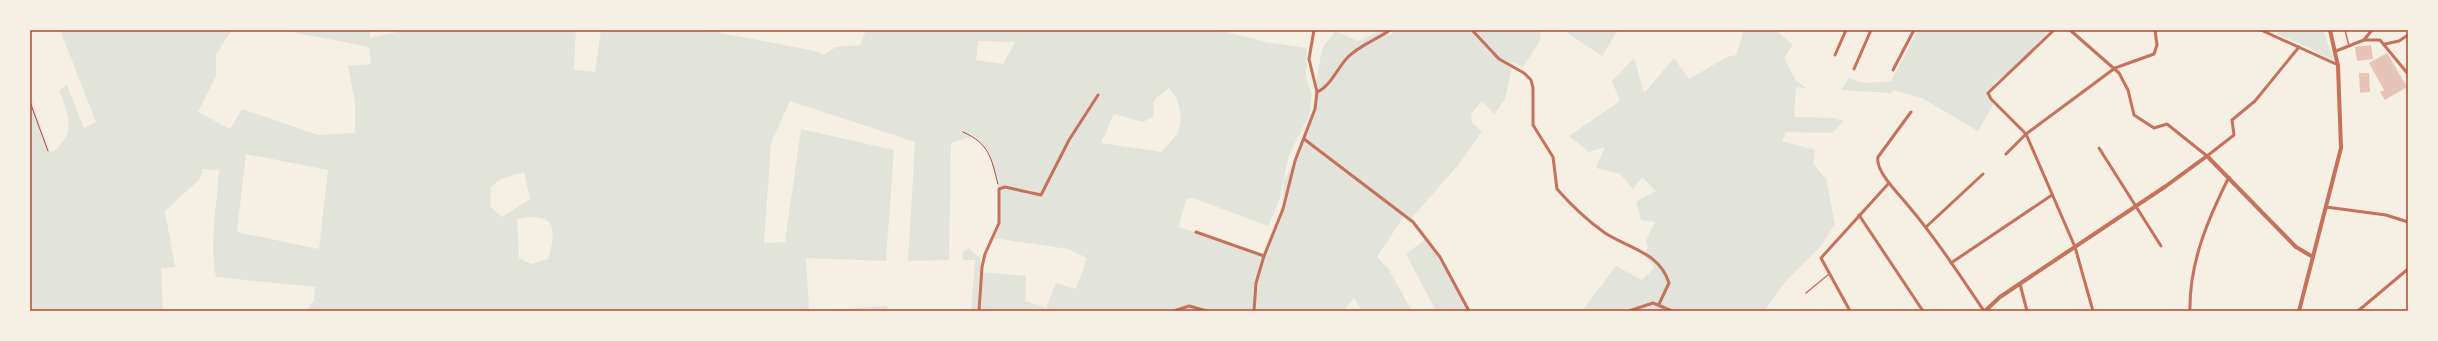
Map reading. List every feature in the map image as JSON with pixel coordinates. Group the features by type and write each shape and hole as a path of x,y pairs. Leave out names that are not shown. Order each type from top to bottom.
{"street":[{"path":"1254,311 1256,283 1264,256 1283,209 1295,161 1315,109 1316,92 1309,58 1314,30"},
{"path":"1316,92 1324,87 1341,65 1358,48 1390,30"},
{"path":"1472,30 1499,59 1524,73 1531,80 1533,88 1532,125 1553,158 1557,189 1606,233 1648,254 1660,266 1669,283 1658,304"},
{"path":"1835,55 1846,30"},
{"path":"1854,68 1871,30"},
{"path":"1893,70 1914,30"},
{"path":"2054,30 1989,90 1991,99 2026,134 2075,247 2093,311"},
{"path":"2070,30 2115,68 2128,90 2134,116 2154,128 2167,124 2229,177 2296,246 2313,257"},
{"path":"2006,154 2026,134 2115,68 2154,54 2157,45 2155,30"},
{"path":"2261,30 2338,66"},
{"path":"2299,311 2341,143 2338,66 2336,51 2330,30"},
{"path":"2364,40 2372,30"},
{"path":"2385,44 2399,41 2408,35"},
{"path":"2336,51 2364,40 2376,39 2385,44 2408,74"},
{"path":"1911,112 1877,159 1889,183 1926,227 1984,311 2020,284 2134,207 2234,135 2232,120 2255,101 2299,47"},
{"path":"979,311 983,259 999,223 999,189 1005,187 1041,195 1069,140 1098,95"},
{"path":"1304,139 1413,222 1440,256 1469,311"},
{"path":"2099,148 2134,207 2161,246"},
{"path":"1926,227 1983,174"},
{"path":"2190,311 2191,281 2206,225 2229,177"},
{"path":"1850,311 1829,274 1822,258 1889,183"},
{"path":"1951,263 2052,195"},
{"path":"2326,207 2386,215 2408,222"},
{"path":"1859,215 1923,311"},
{"path":"1196,232 1264,256"},
{"path":"2358,311 2408,269"},
{"path":"2020,284 2027,311"},
{"path":"1629,311 1648,303 1658,304 1672,311"},
{"path":"1174,311 1189,306 1207,311"}],"lane":[{"path":"2344,30 2348,46"},
{"path":"1806,293 1829,274"}],"path":[{"path":"30,102 48,151"},
{"path":"963,132 978,140 989,152 999,189"}],"shaded area":[{"path":"60,30 232,30 216,54 216,76 198,112 230,129 242,109 318,135 355,133 355,103 348,66 371,64 369,47 282,30 370,30 370,38 405,30 576,30 574,70 595,72 601,30 706,30 815,51 823,55 836,47 860,45 866,30 1220,30 1265,42 1307,48 1306,78 1312,94 1309,115 1289,155 1279,201 1268,226 1193,198 1186,199 1179,227 1264,256 1283,209 1284,180 1295,161 1315,109 1317,77 1322,49 1335,31 1358,41 1381,30 1390,35 1396,30 1540,30 1541,39 1523,67 1513,62 1505,99 1494,114 1482,101 1471,114 1472,123 1482,131 1459,164 1410,220 1404,216 1377,257 1388,268 1412,311 1362,311 1354,298 1343,311 971,311 975,260 963,260 963,252 969,248 980,258 982,272 1026,276 1025,301 1046,308 1056,283 1076,289 1087,258 1068,249 993,238 999,223 999,189 989,152 978,140 970,137 951,143 949,260 908,261 915,142 790,101 771,143 764,243 785,242 801,129 894,150 886,261 806,258 809,311 306,311 314,300 315,287 216,277 213,237 219,170 203,169 200,179 165,211 175,267 161,268 163,311 30,311 30,95 50,152 58,148 68,132 69,125 67,111 59,90 67,85 84,128 96,122","holes":["978,41 1015,42 1003,64 976,60","1169,88 1176,98 1180,109 1180,126 1178,132 1162,152 1101,143 1114,114 1143,122 1154,116 1153,103 1158,96","246,154 328,170 319,249 237,232","524,172 530,199 502,217 490,206 491,187 499,180","532,217 546,220 550,223 553,238 548,259 531,264 519,258 517,219"]},
{"path":"1563,30 1618,30 1602,56"},
{"path":"1744,30 1776,30 1793,45 1784,58 1796,81 1806,88 1796,87 1794,117 1834,118 1844,121 1832,133 1786,132 1782,141 1815,150 1813,163 1826,179 1835,224 1821,246 1786,281 1764,311 1582,311 1616,266 1642,280 1655,267 1645,257 1648,245 1646,241 1655,222 1641,220 1636,202 1656,191 1642,177 1633,189 1620,174 1596,168 1605,147 1589,152 1569,136 1620,101 1612,81 1634,58 1644,93 1674,58 1689,79 1727,57 1736,55"},
{"path":"1918,30 2050,30 2014,68 1996,81 1989,95 1993,105 1978,131 1922,98 1893,90 1891,93 1841,90 1849,78 1864,83 1891,81"},
{"path":"2280,30 2323,30 2333,58 2330,60 2310,48 2277,34"},
{"path":"1427,238 1440,257 1469,311 1436,311 1406,254"},
{"path":"887,306 888,311 829,310"}],"building":[{"path":"2371,45 2373,59 2357,61 2355,47"},
{"path":"2387,53 2407,87 2385,100 2380,92 2384,90 2369,63"},
{"path":"2359,73 2369,73 2370,92 2360,93"}]}
